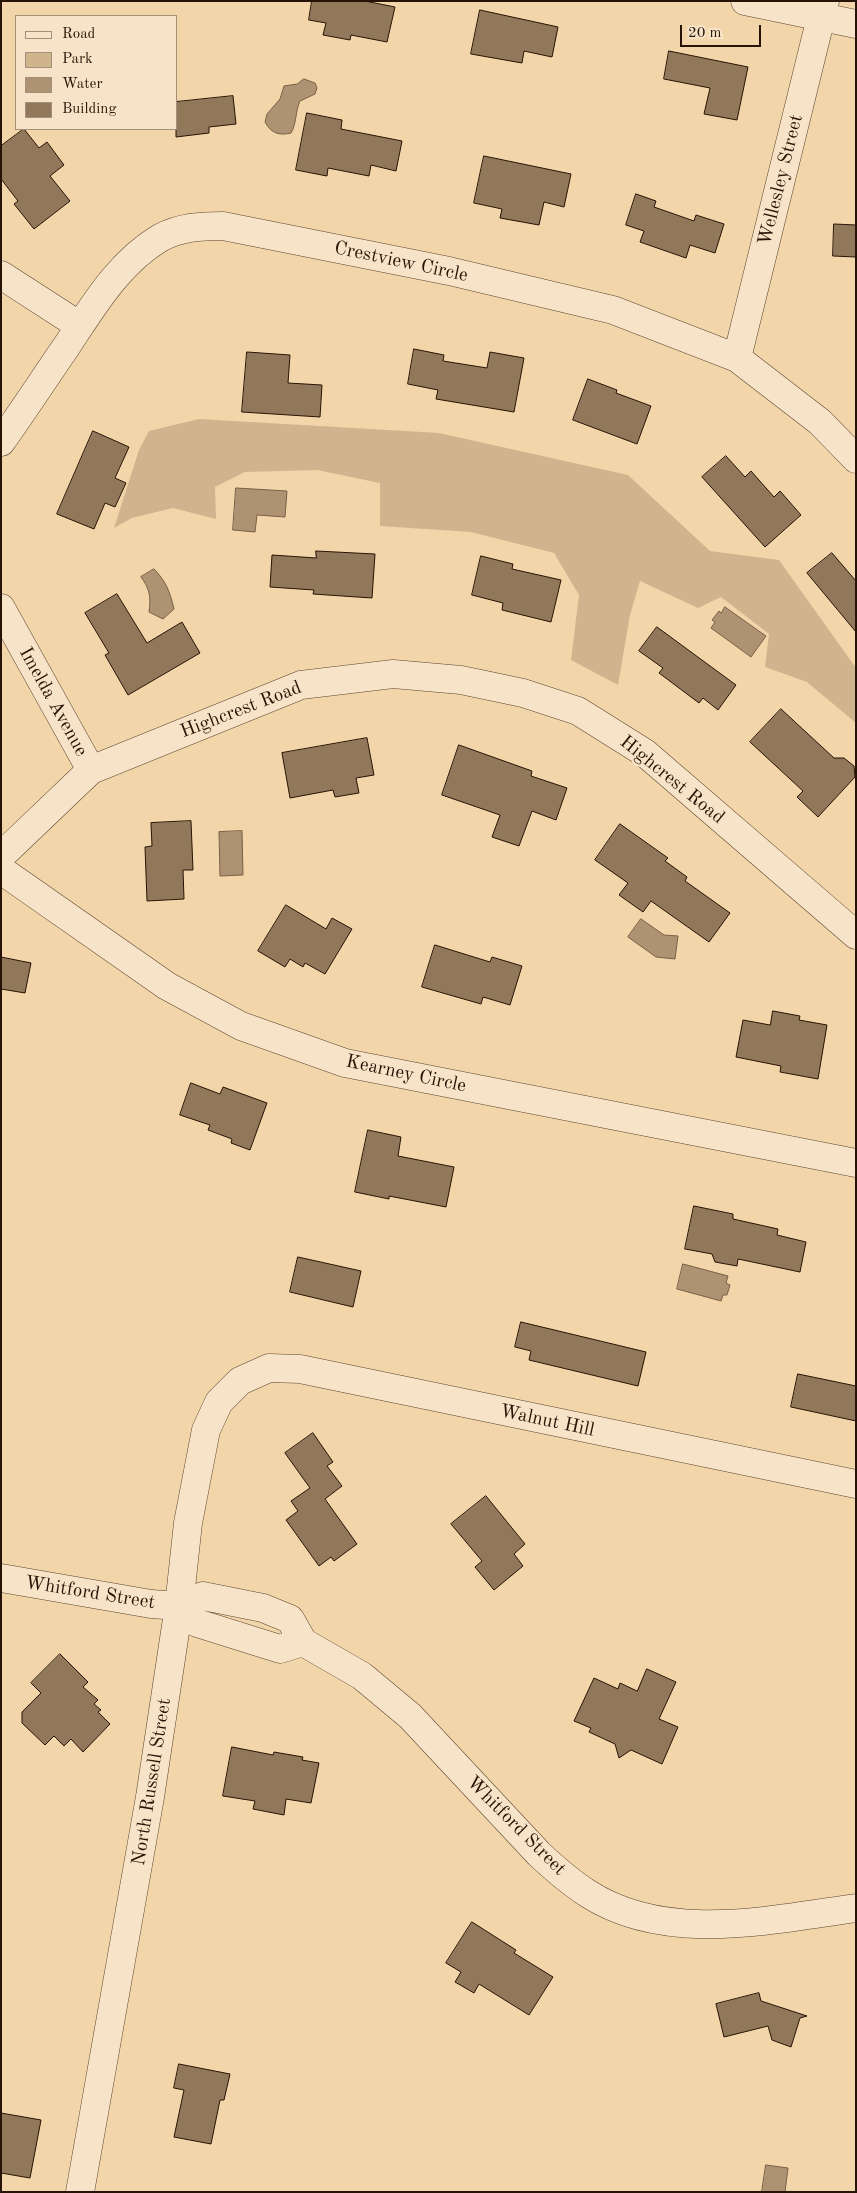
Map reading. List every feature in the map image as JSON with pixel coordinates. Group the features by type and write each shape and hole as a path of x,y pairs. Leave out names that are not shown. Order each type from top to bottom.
{"street":[{"path":"745,1 823,9 856,24"},
{"name":"Wellesley Street","path":"736,358 823,9"},
{"name":"Crestview Circle","path":"1,442 80,326 115,278 135,255 161,237 191,226 223,226 449,271 613,310 736,358 820,422 856,459"},
{"path":"1,275 80,326"},
{"name":"Imelda Avenue","path":"1,608 91,770"},
{"name":"Highcrest Road","path":"1,856 91,770 301,685 393,674 461,680 523,693 578,711 645,753 856,935"},
{"name":"Kearney Circle","path":"1,870 167,986 241,1026 345,1063 856,1163"},
{"name":"Walnut Hill","path":"240,1381 269,1368 300,1370 856,1484"},
{"name":"North Russell Street","path":"80,2192 150,1797 179,1606 188,1523 206,1430 219,1402 240,1381"},
{"name":"Whitford Street","path":"1,1578 151,1604 179,1606 203,1596 263,1608 290,1619 304,1642 362,1676 410,1716 539,1854 588,1894 609,1904 646,1917 707,1926 739,1924 856,1908"}],"green space":[{"path":"199,419 439,433 628,475 710,551 779,560 856,668 856,723 807,682 765,667 769,634 721,597 698,608 640,581 630,615 618,685 571,660 579,595 554,553 471,532 380,526 380,483 317,470 245,472 215,487 216,519 173,508 132,518 114,528 139,450 149,431"}],"water":[{"path":"304,79 315,83 317,88 315,94 300,101 291,133 279,134 273,131 265,122 267,114 280,99 284,86 297,84"},
{"path":"236,488 287,491 285,517 257,515 255,532 233,530"},
{"path":"154,569 167,587 174,609 163,619 149,612 149,593 141,577"},
{"path":"725,607 766,636 751,657 711,628 715,622 712,620"},
{"path":"242,831 243,875 220,876 219,832"},
{"path":"641,919 664,935 678,936 675,959 656,957 628,937"},
{"path":"683,1264 728,1276 726,1283 730,1285 727,1295 723,1295 721,1301 677,1289"},
{"path":"766,2165 788,2168 785,2192 762,2192"}],"building":[{"path":"312,1 365,1 395,7 387,42 351,35 350,40 323,35 326,23 309,20"},
{"path":"480,10 558,27 552,57 524,51 522,63 471,54"},
{"path":"669,51 748,67 737,120 704,114 710,88 664,79"},
{"path":"233,96 236,124 209,127 209,133 176,137 176,130 178,130 178,102"},
{"path":"307,113 342,120 341,129 402,141 396,171 371,165 369,176 328,168 327,176 296,170"},
{"path":"25,130 39,148 47,142 64,165 50,176 70,201 34,229 14,204 18,201 1,179 1,146"},
{"path":"484,156 571,174 564,207 544,202 539,225 500,218 502,209 474,203"},
{"path":"636,194 656,201 654,207 694,221 696,215 724,224 715,253 690,245 686,258 640,242 644,231 626,225"},
{"path":"834,224 856,225 856,257 833,256"},
{"path":"414,349 444,355 443,361 487,368 490,352 524,358 514,412 436,399 438,390 408,384"},
{"path":"247,352 290,355 288,383 322,385 320,417 242,412"},
{"path":"588,379 617,390 616,393 651,406 637,444 573,420"},
{"path":"93,431 129,447 115,478 126,483 115,507 105,503 94,529 57,514"},
{"path":"726,456 745,477 751,471 774,497 780,491 801,515 765,547 702,477"},
{"path":"316,551 375,554 372,598 313,594 314,590 270,587 272,555 316,558"},
{"path":"832,553 856,581 856,632 807,573"},
{"path":"481,556 513,564 512,569 561,580 551,622 502,610 503,603 472,595"},
{"path":"117,594 147,643 182,622 200,653 128,695 105,655 109,653 85,613"},
{"path":"657,627 736,685 718,710 703,698 699,703 659,673 663,668 639,651"},
{"path":"781,709 834,758 844,758 854,766 855,777 818,817 797,797 803,791 750,742"},
{"path":"367,738 374,775 356,778 359,793 335,797 333,790 290,798 282,753"},
{"path":"459,745 532,771 531,776 567,788 556,820 532,811 519,846 492,837 500,815 442,795"},
{"path":"191,821 193,870 183,870 184,899 147,901 145,847 152,846 151,823"},
{"path":"620,824 668,858 665,861 687,877 685,881 730,913 709,942 651,901 643,912 619,895 628,883 595,860"},
{"path":"286,905 326,929 332,918 352,929 325,974 305,963 303,967 290,959 285,967 258,951"},
{"path":"435,945 490,962 492,957 522,966 510,1005 483,997 481,1004 422,987"},
{"path":"1,957 31,963 25,993 1,989"},
{"path":"773,1011 800,1016 799,1020 827,1025 818,1079 780,1072 781,1066 736,1057 743,1020 770,1025"},
{"path":"191,1083 220,1094 223,1087 267,1103 250,1150 231,1143 232,1139 208,1130 210,1125 180,1115"},
{"path":"368,1130 401,1137 398,1156 454,1167 446,1207 389,1196 389,1199 355,1192"},
{"path":"694,1206 733,1214 733,1219 778,1229 777,1235 806,1242 800,1272 738,1259 737,1266 715,1262 712,1254 685,1249"},
{"path":"298,1257 361,1271 353,1307 290,1292"},
{"path":"521,1322 646,1352 638,1386 529,1360 531,1351 515,1347"},
{"path":"798,1374 856,1386 856,1421 791,1407"},
{"path":"313,1433 333,1462 327,1466 342,1486 325,1499 357,1544 334,1561 331,1557 319,1566 286,1520 298,1511 291,1501 310,1488 285,1453"},
{"path":"486,1496 525,1544 514,1554 523,1566 494,1590 475,1567 482,1561 451,1524"},
{"path":"60,1654 88,1682 83,1687 98,1700 94,1704 101,1710 98,1712 110,1724 83,1752 71,1739 64,1746 54,1736 45,1745 22,1723 22,1712 41,1693 31,1683"},
{"path":"647,1669 676,1682 659,1719 678,1727 662,1764 631,1750 619,1758 615,1744 589,1732 591,1728 574,1721 594,1678 618,1689 620,1683 637,1691"},
{"path":"232,1747 273,1755 274,1752 303,1757 302,1760 319,1763 311,1803 286,1799 284,1815 253,1809 255,1801 223,1796"},
{"path":"472,1922 516,1950 514,1953 553,1977 529,2015 479,1984 474,1993 455,1982 461,1972 446,1963"},
{"path":"759,1993 761,2001 807,2016 800,2018 791,2047 772,2040 768,2026 724,2037 716,2004"},
{"path":"179,2064 230,2074 224,2100 220,2100 211,2144 174,2137 184,2090 174,2088"},
{"path":"1,2113 41,2120 30,2178 1,2173"}]}
